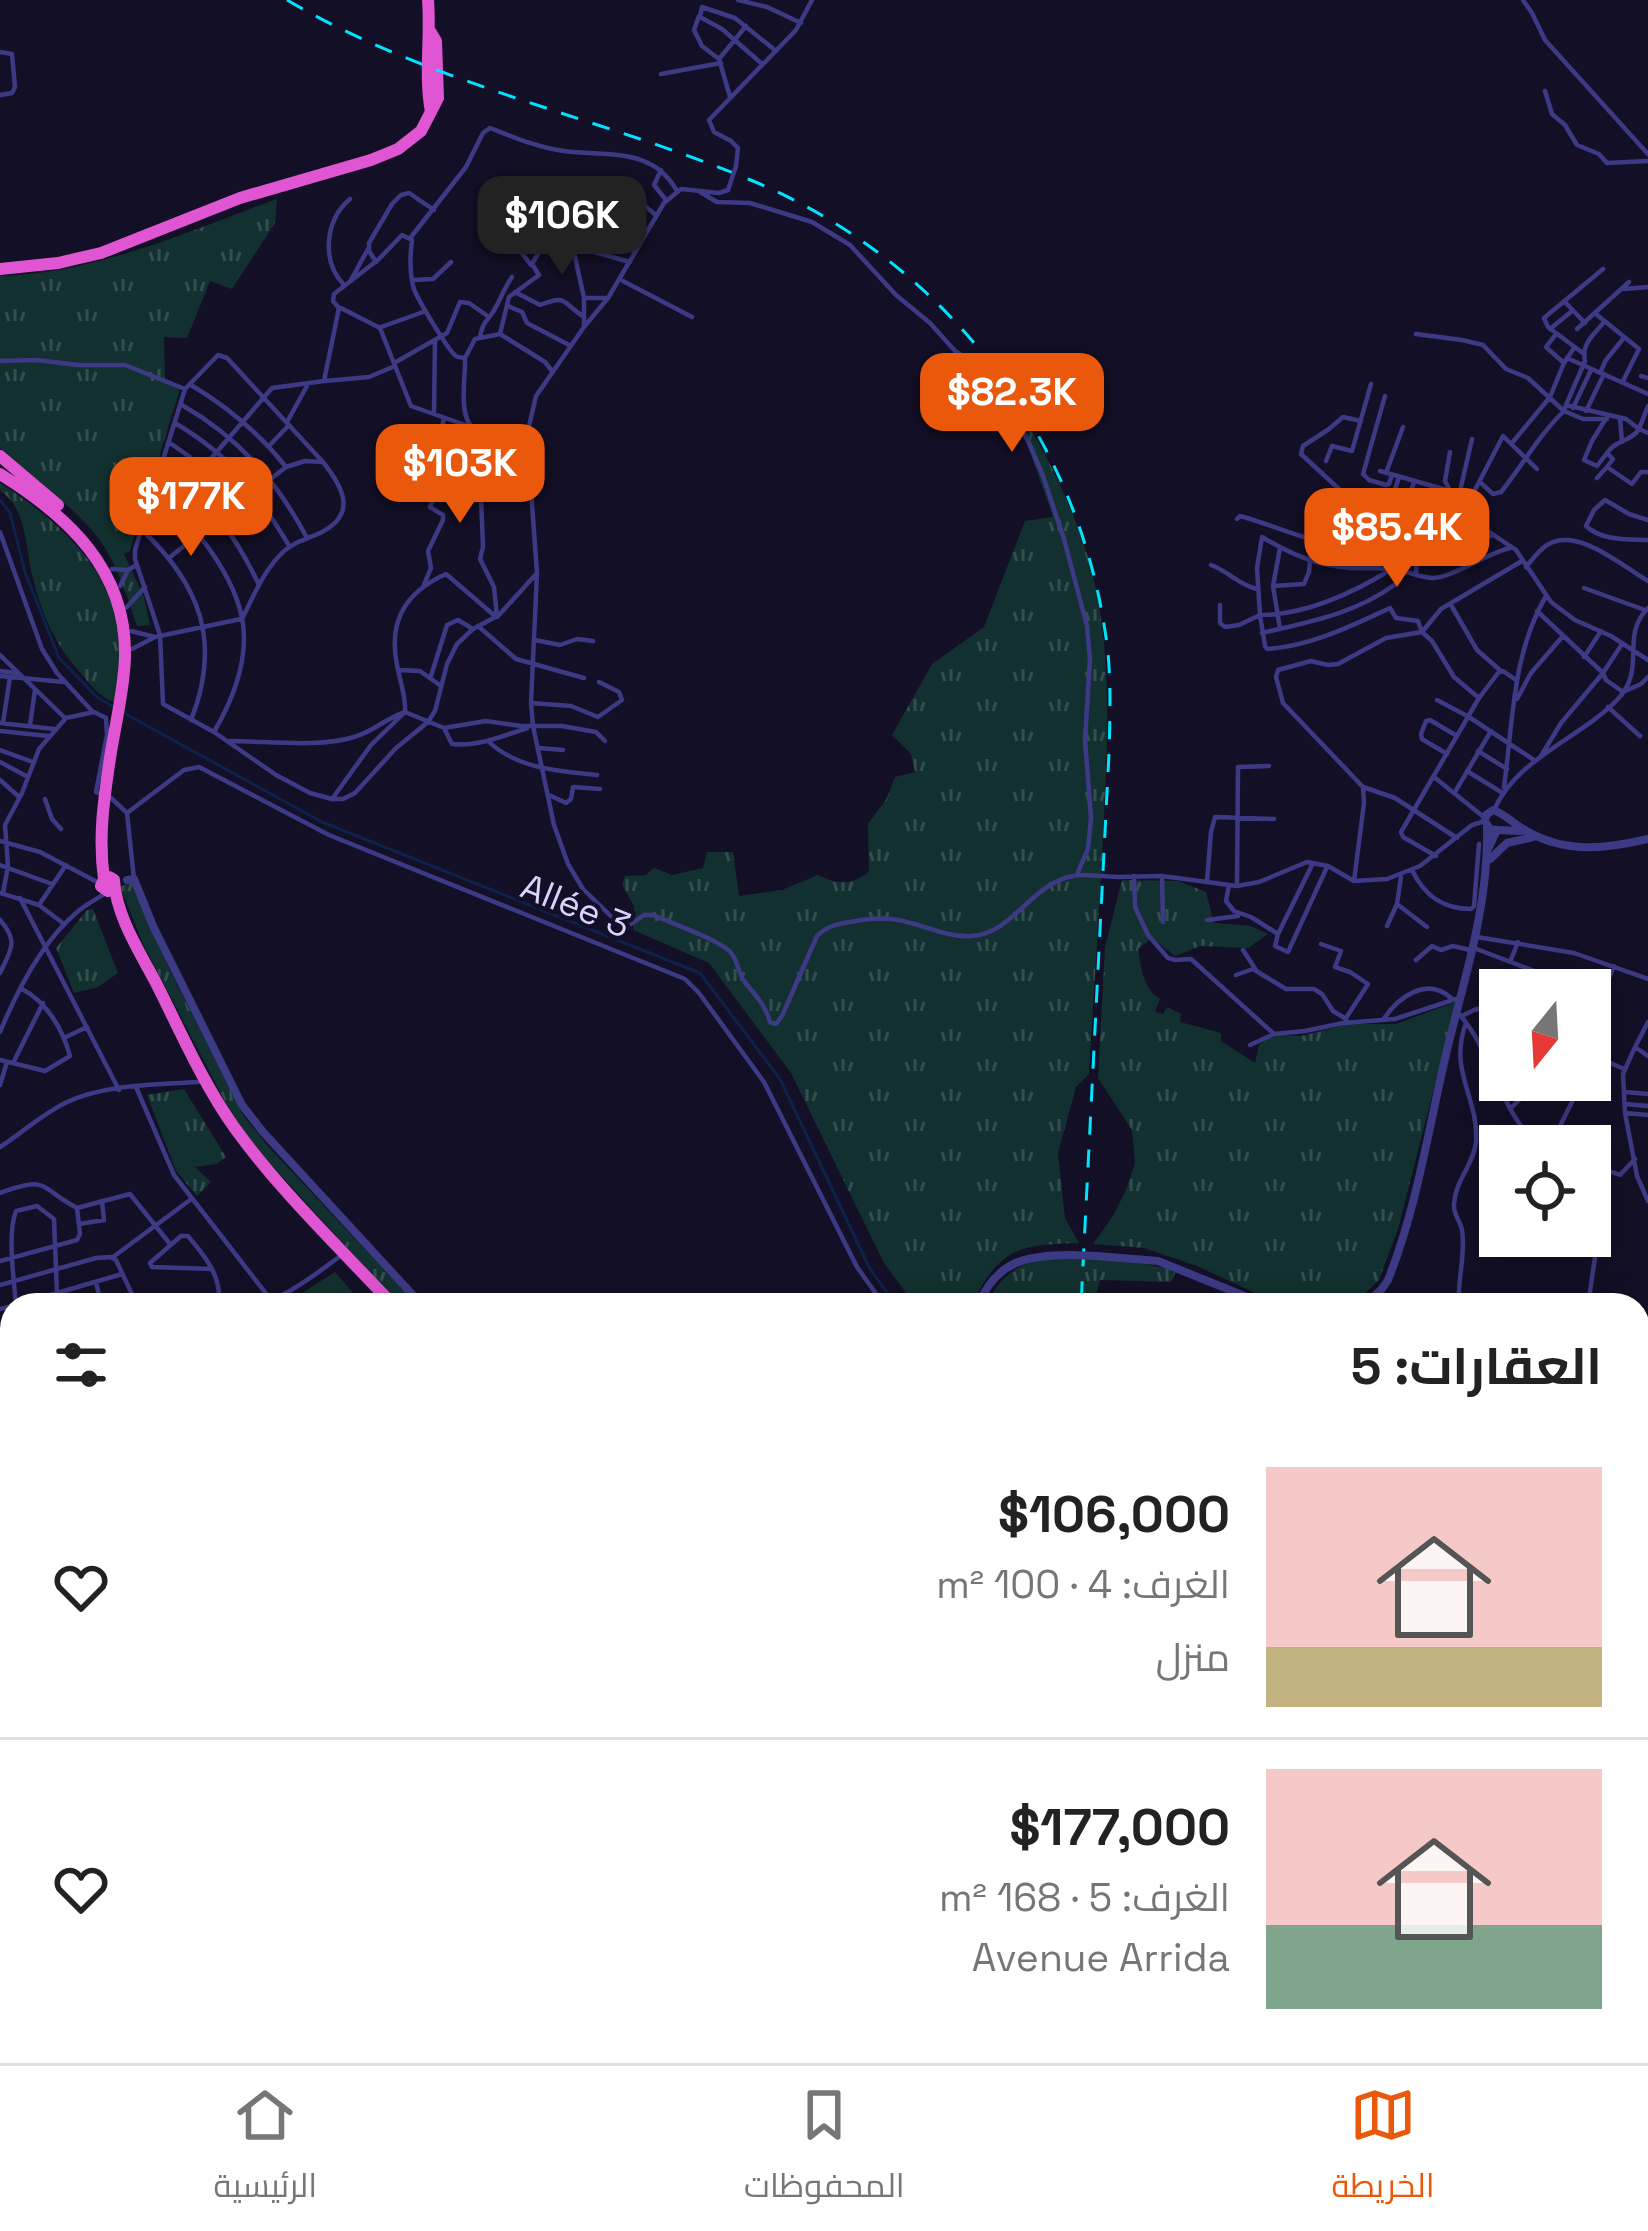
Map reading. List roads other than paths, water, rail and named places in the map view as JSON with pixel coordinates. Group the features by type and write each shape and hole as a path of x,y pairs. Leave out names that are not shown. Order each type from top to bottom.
{"highway":[{"path":"0,266 58,263 121,246 240,198 371,160 408,143 431,114 428,0"},
{"path":"0,465 86,531 112,569 127,607 132,650 100,833 130,947 198,1082 247,1155 372,1293"},
{"path":"55,508 91,548 114,592 124,638 123,703"},
{"path":"112,883 131,934 232,1124 382,1293"}],"street":[{"path":"738,0 801,23"},
{"path":"812,0 801,23 712,116 713,132 738,148 728,190 686,189 666,200 621,279 533,404 527,435 537,573 532,726 562,853 583,889 616,922 631,924 653,915 727,950 739,974 764,1004 770,1022 776,1024 817,936 826,928 856,921 894,919 978,936 996,928 1057,879 1082,875 1162,876 1233,885 1259,882 1300,863 1313,863 1354,881 1372,881 1412,870 1477,822 1568,846 1589,848 1648,839"},
{"path":"1523,0 1545,40 1648,158"},
{"path":"730,97 720,61 702,46 694,30 702,8 730,16 776,51"},
{"path":"699,16 762,64"},
{"path":"661,74 720,61 746,26"},
{"path":"0,52 12,54 15,87 11,93 0,94"},
{"path":"1546,91 1552,114 1580,147 1599,154 1607,163 1648,158"},
{"path":"465,358 455,356 438,338 413,286 411,237 466,167 483,133 490,128 565,152 644,160 661,170 676,191"},
{"path":"661,170 654,185 666,200"},
{"path":"615,182 656,215"},
{"path":"700,192 717,202 750,203 812,222 850,245 955,351 994,376 1035,454 1087,626 1085,740 1091,818 1082,875"},
{"path":"324,381 339,308 333,298 382,220 401,195 412,194 434,210"},
{"path":"513,197 551,232 572,243 584,298 584,327"},
{"path":"347,282 336,275 328,249 337,213 350,199"},
{"path":"496,616 494,587 480,559 481,497 472,428 465,411 465,358 473,341 500,330 509,297 539,275 521,252 524,240 536,229 551,232"},
{"path":"532,266 551,232"},
{"path":"347,282 401,236 411,237"},
{"path":"368,249 376,262"},
{"path":"574,252 591,251 630,262"},
{"path":"413,280 434,279 451,262"},
{"path":"1584,354 1545,324 1544,318 1603,268"},
{"path":"480,337 482,325 512,277"},
{"path":"621,279 692,317"},
{"path":"1577,329 1629,282"},
{"path":"1624,289 1648,286"},
{"path":"515,292 540,305 561,299 584,317"},
{"path":"584,298 608,298"},
{"path":"188,485 278,385 369,376 450,330 462,301 492,313 500,330 552,371"},
{"path":"1563,301 1585,322"},
{"path":"507,305 522,312 527,323 572,346"},
{"path":"339,308 380,328 414,409 486,434 527,435"},
{"path":"380,328 426,311"},
{"path":"1572,311 1553,331 1546,347 1565,361 1648,394"},
{"path":"1596,314 1640,351 1623,381"},
{"path":"1480,482 1498,494 1568,408 1587,368 1588,339 1604,322"},
{"path":"1416,334 1479,344 1506,369 1528,378 1586,420 1610,417"},
{"path":"434,414 438,338"},
{"path":"1586,411 1606,360 1624,339"},
{"path":"1512,443 1550,397 1575,347"},
{"path":"242,619 279,555 334,525 344,506 342,489 323,462 230,362 215,356 187,387 135,547 158,636 166,706 214,732 276,776 310,793 343,799 355,794 396,748 428,722 453,650 476,627 496,616 537,573"},
{"path":"0,361 125,365 187,387 242,421 286,467"},
{"path":"269,446 288,424 308,383"},
{"path":"1326,460 1332,446 1350,452 1371,384"},
{"path":"1384,396 1363,475 1390,484 1403,427"},
{"path":"180,404 229,436 270,478 307,538"},
{"path":"1610,417 1584,461 1597,466 1613,445 1632,437 1648,406"},
{"path":"1568,408 1621,418 1648,433"},
{"path":"1360,421 1343,417 1300,452 1365,513 1376,541 1376,568"},
{"path":"422,588 431,568 428,551 443,520 430,507 439,488 439,441 445,418"},
{"path":"1621,418 1622,442"},
{"path":"175,423 216,451 255,490 290,546"},
{"path":"1466,511 1502,436 1537,469"},
{"path":"1458,500 1472,439"},
{"path":"1355,440 1370,444"},
{"path":"169,442 190,457"},
{"path":"1450,452 1444,481 1450,491 1466,511 1513,547 1558,609 1648,660"},
{"path":"1597,478 1613,459 1607,453"},
{"path":"170,556 286,467 323,462"},
{"path":"161,465 220,518 259,585"},
{"path":"1607,467 1632,484 1640,473 1648,472"},
{"path":"1389,474 1450,491"},
{"path":"1389,474 1402,571"},
{"path":"1414,482 1409,494 1416,575"},
{"path":"153,490 199,533 242,619 239,671 214,732"},
{"path":"1648,520 1604,500 1586,526 1604,537 1648,540"},
{"path":"1413,522 1466,511"},
{"path":"1237,519 1347,548 1348,568"},
{"path":"141,529 170,556 183,576 203,626 204,674 191,720"},
{"path":"0,532 42,649 64,682 107,723 96,792 127,813 112,883 64,924 46,947 0,1032"},
{"path":"1448,553 1493,535"},
{"path":"1479,698 1454,677 1418,621 1396,618 1390,608 1354,626 1266,648 1257,589 1258,554 1262,537 1326,566 1392,569 1428,578 1513,547"},
{"path":"1457,838 1414,809 1363,787 1283,703 1276,674 1304,662 1338,664 1386,638 1422,632 1450,604 1524,564 1549,544 1573,539 1648,581"},
{"path":"1273,586 1304,584 1312,540"},
{"path":"1280,548 1273,586 1280,629"},
{"path":"1211,565 1257,589"},
{"path":"112,569 137,566"},
{"path":"1220,604 1219,619 1226,627 1239,625 1260,615 1318,604 1392,569"},
{"path":"120,586 128,570"},
{"path":"332,799 371,745 405,712 394,641 411,596 448,574 496,616"},
{"path":"1262,633 1355,608 1394,585"},
{"path":"127,607 145,587"},
{"path":"1501,792 1608,707 1623,692 1635,668 1634,625 1646,609 1584,588"},
{"path":"1491,825 1505,823 1501,792 1517,676 1537,610 1546,596"},
{"path":"1450,604 1477,650 1501,671 1528,677"},
{"path":"1548,621 1558,609"},
{"path":"1537,610 1623,692"},
{"path":"132,650 158,636 242,619"},
{"path":"431,676 448,625 458,620 476,627 511,656 584,678"},
{"path":"1584,656 1601,631"},
{"path":"131,632 158,636"},
{"path":"1515,704 1528,677 1563,635"},
{"path":"534,640 560,645 577,639 593,641"},
{"path":"1538,759 1622,644"},
{"path":"0,655 16,676 66,718"},
{"path":"398,670 415,670 441,686"},
{"path":"1436,856 1402,835 1479,698 1501,671"},
{"path":"0,673 64,682"},
{"path":"1,726 16,676"},
{"path":"1623,692 1648,677"},
{"path":"531,703 571,706 596,717 622,700 619,692 599,682"},
{"path":"30,726 35,689"},
{"path":"1437,700 1538,759"},
{"path":"1608,707 1640,736"},
{"path":"64,924 39,905 2,893 3,842 7,820 48,736 66,718 94,712"},
{"path":"227,741 340,741 405,712 444,728 486,721 581,728 596,732 605,741"},
{"path":"1447,754 1422,740 1426,721 1457,736"},
{"path":"1,726 54,729"},
{"path":"1,726 48,736"},
{"path":"444,728 456,746 532,726"},
{"path":"1455,792 1490,731"},
{"path":"488,741 509,757 544,768 597,775"},
{"path":"538,748 563,750"},
{"path":"0,750 33,762"},
{"path":"1478,751 1507,769"},
{"path":"0,762 28,777"},
{"path":"1270,766 1238,767 1233,885 1226,902 1278,934"},
{"name":"Allée 3","path":"127,813 184,770 199,767 329,835 685,979 764,1082 857,1267 875,1293"},
{"path":"1467,771 1501,792"},
{"path":"1434,777 1491,825"},
{"path":"0,780 19,800"},
{"path":"548,795 566,803 572,799 573,787 600,789"},
{"path":"1354,881 1363,787"},
{"path":"45,799 61,829"},
{"path":"1479,1045 1456,999 1477,937 1483,847 1500,812"},
{"path":"1500,812 1528,832"},
{"path":"1207,880 1214,818 1274,819"},
{"path":"1412,870 1424,889 1445,906 1471,909 1493,854 1507,843 1539,836"},
{"path":"3,842 40,852 112,883 163,947 242,1105 411,1293"},
{"path":"1483,847 1486,866"},
{"path":"1313,863 1278,934 1275,946 1288,952 1328,866"},
{"path":"39,905 66,865"},
{"path":"4,866 52,884"},
{"path":"1387,926 1402,874"},
{"path":"1162,876 1162,922"},
{"path":"1133,877 1137,913 1168,958 1191,959 1274,1034"},
{"path":"20,898 119,1090"},
{"path":"1396,904 1427,927"},
{"path":"1207,920 1244,915"},
{"path":"0,920 12,940 0,973"},
{"path":"1477,937 1574,953 1648,979"},
{"path":"1510,962 1517,942"},
{"path":"1322,944 1341,951 1335,967 1367,984 1344,1021"},
{"path":"1416,961 1432,946 1441,950 1453,946 1566,981 1608,980 1614,966"},
{"path":"1244,950 1256,970"},
{"path":"1236,975 1256,970 1286,989 1314,989 1344,1021"},
{"path":"6,1062 41,1071 70,1056 43,1003 22,989"},
{"path":"1383,1020 1400,1000 1418,990 1440,989 1456,999"},
{"path":"1250,1045 1274,1034 1344,1021 1383,1020 1456,999"},
{"path":"0,1085 6,1062 43,1003"},
{"path":"1378,1293 1388,1280 1406,1225 1462,1017 1479,1008"},
{"path":"1459,1293 1462,1230 1453,1208 1476,1138 1459,1051 1462,1017"},
{"path":"1648,1022 1624,1069 1625,1114 1637,1176 1648,1202"},
{"path":"63,1038 87,1027"},
{"path":"1635,1047 1648,1057"},
{"path":"1611,1063 1624,1069"},
{"path":"0,1147 60,1105 136,1087 198,1082"},
{"path":"136,1087 174,1174 266,1293"},
{"path":"1625,1092 1648,1094"},
{"path":"1506,1101 1517,1125"},
{"path":"1509,1110 1518,1101"},
{"path":"1625,1104 1648,1106"},
{"path":"1625,1114 1648,1115"},
{"path":"1611,1172 1620,1175 1634,1159"},
{"path":"0,1193 40,1183 77,1208 79,1224 79,1239 0,1261"},
{"path":"77,1208 133,1195 170,1244"},
{"path":"0,1285 113,1257 192,1198"},
{"path":"79,1224 104,1220 102,1201"},
{"path":"15,1293 13,1216 27,1207 39,1207 54,1219 57,1293"},
{"path":"212,1269 152,1268 151,1260 181,1236 188,1236 212,1269 219,1280 219,1293"},
{"path":"985,1293 1010,1265 1034,1256 1071,1255 1158,1261 1237,1293"},
{"path":"113,1257 132,1293"},
{"path":"288,1293 339,1257"},
{"path":"1588,1293 1594,1257"},
{"path":"60,1293 122,1274"},
{"path":"96,1282 99,1293"}],"waterway":[{"path":"0,500 10,513 25,572 59,658 98,698 114,707"},
{"path":"122,712 322,822 700,973 780,1079 870,1269 887,1293"}],"railway":[{"path":"287,0 399,55 695,158 823,216 887,260 945,311 995,369 1037,433 1070,502 1094,576 1109,665 1109,753 1082,1293"}]}
